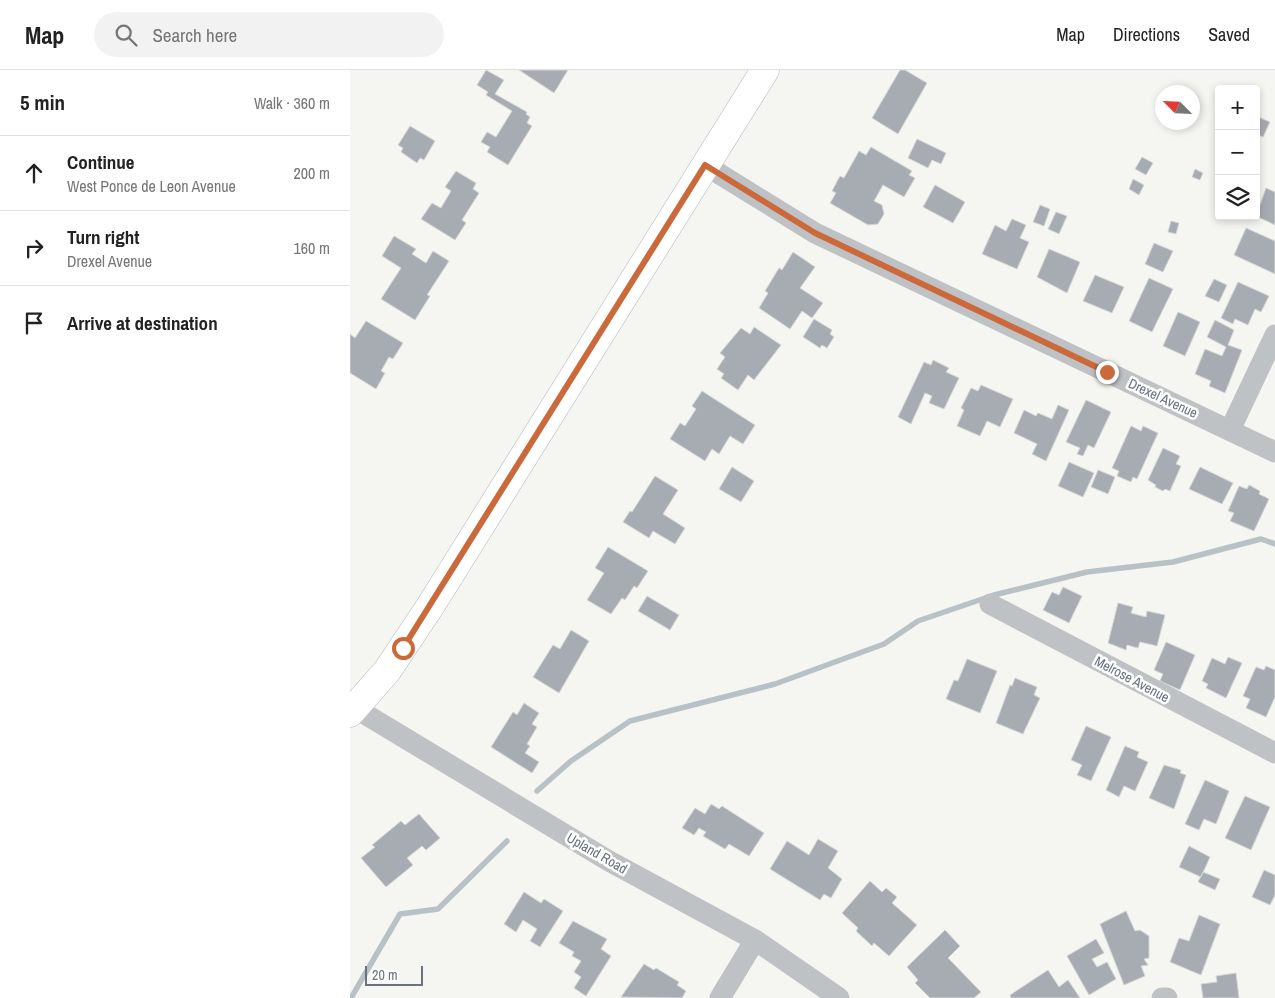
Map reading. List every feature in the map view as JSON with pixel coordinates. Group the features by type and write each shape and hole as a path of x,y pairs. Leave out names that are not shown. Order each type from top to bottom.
{"main road":[{"path":"353,710 387,671 431,605 764,70"}],"street":[{"name":"Drexel Avenue","path":"705,165 815,233 1275,452"},
{"path":"1230,430 1275,335"},
{"name":"Melrose Avenue","path":"990,604 1275,753"},
{"name":"Upland Road","path":"353,710 609,861 756,940 839,998"},
{"path":"720,998 756,940"},
{"path":"1162,998 1167,998"}],"building":[{"path":"486,70 504,80 495,94 527,112 526,114 530,117 527,123 532,126 508,165 487,152 490,147 481,142 487,132 496,137 512,111 486,95 488,92 477,85"},
{"path":"519,70 568,70 554,93"},
{"path":"900,70 905,70 927,83 898,134 872,118"},
{"path":"1260,118 1270,122 1263,137 1260,136"},
{"path":"410,126 435,141 424,160 420,158 417,163 401,152 403,148 398,145"},
{"path":"917,139 946,153 941,164 932,160 928,168 908,158"},
{"path":"871,147 912,171 909,175 915,178 904,197 883,185 874,201 882,205 884,214 878,224 868,225 830,203 836,193 832,191 840,176 844,178 859,151 866,155"},
{"path":"1142,157 1153,163 1146,175 1135,169"},
{"path":"1195,169 1203,173 1200,180 1192,177"},
{"path":"456,171 476,183 473,189 479,193 462,220 466,223 455,240 421,219 432,203 441,208 451,191 445,187"},
{"path":"1133,179 1144,185 1139,195 1129,189"},
{"path":"935,185 965,202 953,223 923,207"},
{"path":"1266,188 1275,192 1275,225 1260,218 1260,205"},
{"path":"1040,205 1050,209 1044,226 1033,222"},
{"path":"1056,212 1067,216 1059,234 1048,229"},
{"path":"1012,219 1026,225 1020,238 1029,242 1017,269 982,254 995,225 1006,231"},
{"path":"1171,221 1179,223 1176,234 1168,232"},
{"path":"1246,228 1275,241 1275,274 1234,255"},
{"path":"394,236 416,249 412,254 426,263 433,251 449,261 427,295 430,296 415,320 381,299 401,268 382,256"},
{"path":"1154,243 1173,251 1163,272 1145,264"},
{"path":"1049,249 1080,262 1067,293 1037,277"},
{"path":"793,252 815,267 800,288 823,303 812,318 802,311 790,329 759,308 768,293 765,291 779,268 782,270"},
{"path":"1095,275 1124,287 1112,313 1083,301"},
{"path":"1149,278 1173,289 1152,332 1129,321"},
{"path":"1214,279 1227,285 1219,302 1205,296"},
{"path":"1238,282 1269,296 1261,312 1255,309 1248,325 1235,319 1233,324 1221,318"},
{"path":"1178,312 1200,322 1185,356 1163,346"},
{"path":"814,319 832,330 830,334 834,337 827,348 822,345 820,348 803,337"},
{"path":"1215,320 1234,330 1228,345 1242,350 1225,393 1209,386 1211,381 1195,374 1205,349 1222,356 1226,347 1207,337"},
{"path":"366,321 403,343 393,359 389,357 381,371 385,373 376,389 350,373 350,334 355,338"},
{"path":"754,327 781,345 754,380 748,375 738,390 721,378 724,374 717,369 725,357 720,353 741,328 750,334"},
{"path":"933,360 949,368 946,372 959,378 944,409 929,403 932,396 925,393 911,424 898,417 924,362 931,365"},
{"path":"981,385 1013,399 1000,427 987,421 980,436 957,426 964,410 961,408 971,388 978,391"},
{"path":"702,391 755,425 743,444 730,436 719,454 712,449 705,461 670,439 680,423 685,426 696,409 692,406"},
{"path":"1086,400 1111,412 1094,448 1088,445 1083,456 1077,454 1080,448 1066,442"},
{"path":"1058,405 1069,410 1046,461 1032,454 1037,444 1014,433 1024,410 1036,416 1038,413 1052,419"},
{"path":"1131,426 1141,431 1143,426 1158,433 1137,479 1133,477 1131,482 1117,476 1119,471 1112,468"},
{"path":"1163,448 1180,456 1176,464 1181,466 1170,491 1165,489 1163,491 1155,487 1156,485 1148,480"},
{"path":"1069,462 1094,473 1083,497 1058,486"},
{"path":"732,467 754,481 741,502 719,489"},
{"path":"1200,467 1233,483 1222,504 1189,489"},
{"path":"1098,470 1115,477 1108,494 1091,487"},
{"path":"655,476 678,490 663,514 685,528 675,544 653,531 649,538 623,522 630,511 632,512"},
{"path":"1249,485 1260,491 1259,494 1269,499 1254,531 1230,521 1234,513 1228,511 1239,486 1247,489"},
{"path":"608,547 648,571 637,588 634,586 625,600 622,598 611,614 587,600 604,573 595,568"},
{"path":"1063,587 1082,596 1069,623 1043,610 1052,592 1059,595"},
{"path":"647,596 679,615 670,630 638,611"},
{"path":"1118,603 1133,607 1131,613 1146,617 1147,611 1165,615 1157,646 1140,642 1138,648 1127,645 1126,650 1108,643"},
{"path":"571,630 589,641 559,693 533,677 553,645 560,649"},
{"path":"1166,642 1195,655 1180,690 1160,681 1163,674 1154,670"},
{"path":"1228,657 1242,663 1226,698 1206,688 1208,684 1202,681 1212,658 1225,664"},
{"path":"967,659 997,671 980,713 946,699 954,680 958,681"},
{"path":"1266,666 1275,670 1275,697 1266,717 1246,708 1250,699 1243,696 1256,667 1264,670"},
{"path":"1015,678 1037,687 1034,695 1040,698 1023,734 996,723 1010,685 1012,686"},
{"path":"524,703 539,713 532,724 537,727 527,744 530,746 525,753 539,762 532,773 491,747 513,712 517,715"},
{"path":"1086,726 1111,737 1091,781 1077,775 1082,765 1071,760"},
{"path":"1125,746 1139,752 1137,757 1148,762 1135,791 1124,786 1119,797 1106,790"},
{"path":"1164,765 1181,770 1180,773 1186,775 1174,809 1149,798"},
{"path":"1205,780 1229,791 1216,824 1204,819 1199,830 1185,824"},
{"path":"1245,796 1270,807 1251,850 1225,838"},
{"path":"711,804 719,809 722,806 764,833 749,856 729,844 725,849 703,836 706,832 699,828 694,835 682,828 695,808 705,814"},
{"path":"419,814 440,838 426,850 422,846 407,858 413,865 386,887 361,858 375,847 372,845 401,821 405,825"},
{"path":"818,839 838,851 828,868 842,879 831,898 824,894 820,900 770,869 787,841 809,855"},
{"path":"1189,846 1210,857 1201,877 1179,867"},
{"path":"1264,870 1275,875 1275,895 1270,905 1252,897"},
{"path":"1203,872 1220,879 1215,890 1198,882"},
{"path":"870,881 882,892 886,888 897,897 892,903 917,925 889,956 874,943 872,946 856,931 858,928 842,913"},
{"path":"524,892 541,903 544,899 563,911 540,947 530,941 537,929 523,920 516,932 504,924"},
{"path":"1126,911 1135,931 1140,930 1149,936 1149,958 1144,959 1148,965 1141,966 1145,976 1124,985 1100,924"},
{"path":"1199,915 1220,924 1201,975 1170,962 1179,938 1189,941"},
{"path":"573,921 607,939 601,949 611,956 586,996 574,988 581,977 574,972 581,961 572,956 574,952 559,943"},
{"path":"945,930 960,946 948,958 981,992 974,998 930,998 915,983 918,980 907,967"},
{"path":"1096,939 1104,953 1092,959 1097,967 1107,962 1116,979 1089,995 1067,956"},
{"path":"644,964 654,970 656,968 679,982 677,985 686,991 682,998 621,997"},
{"path":"1048,970 1059,987 1068,980 1080,998 1011,998 1010,995"},
{"path":"1236,973 1239,998 1203,998 1201,984 1217,982 1216,976"}],"waterway":[{"path":"537,791 571,761 630,721 775,684 884,644 918,621 994,595 1087,572 1173,562 1261,539 1275,544"},
{"path":"351,998 400,914 438,909 507,841"}],"route":[{"path":"403,648 705,165 815,233 1107,372"}]}
